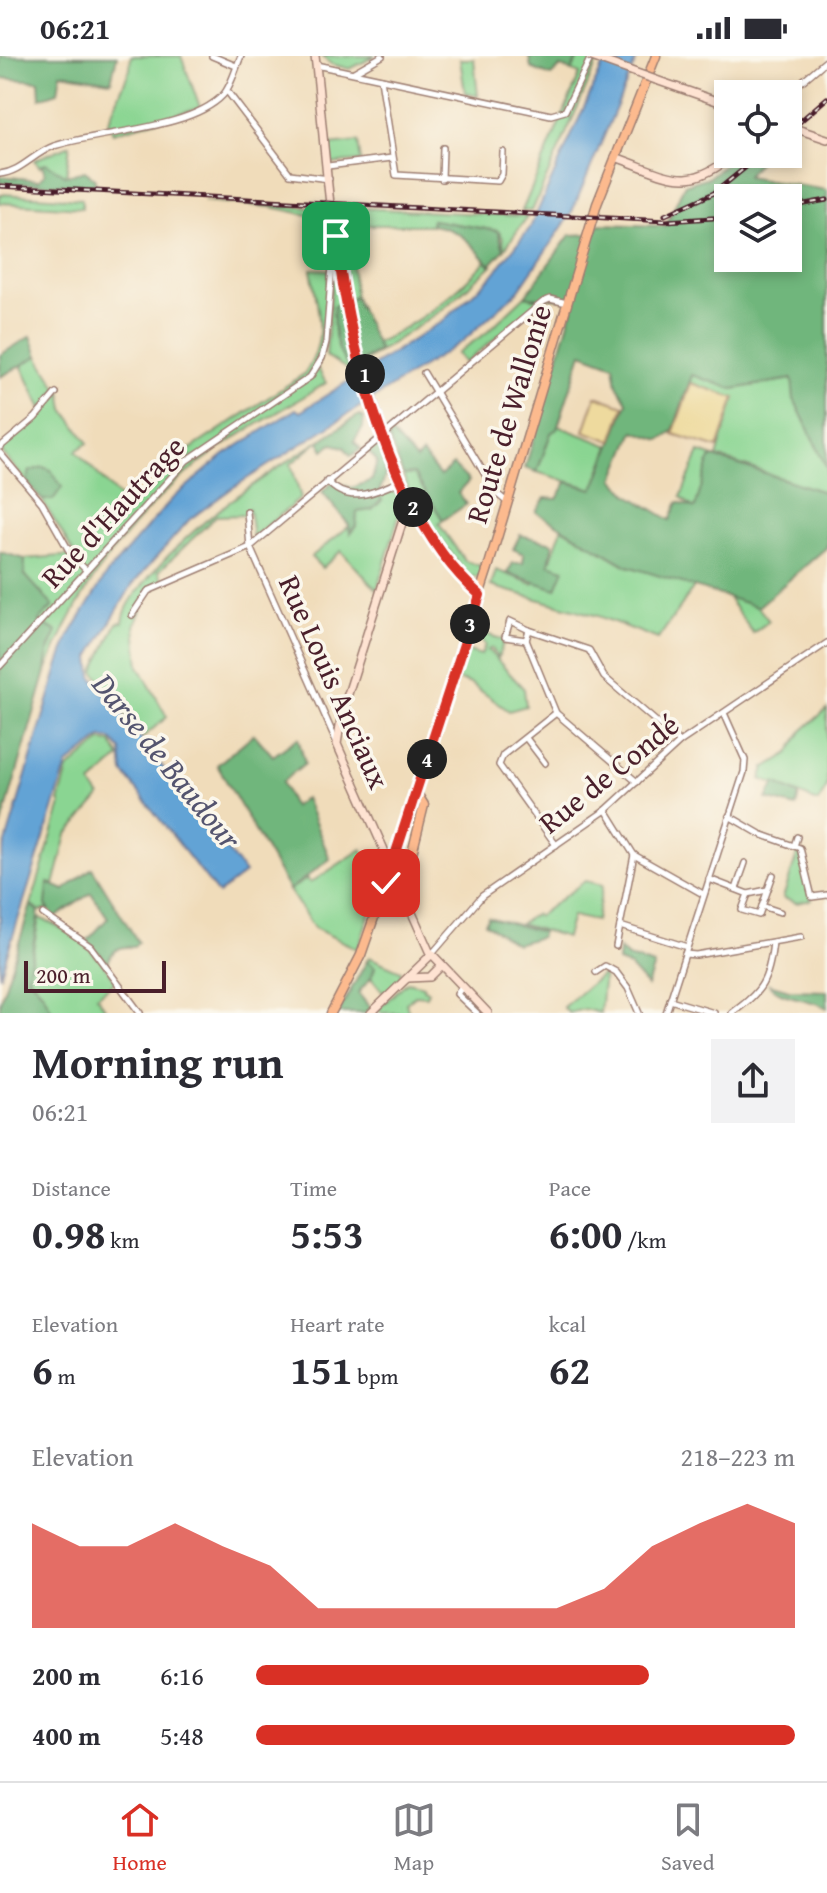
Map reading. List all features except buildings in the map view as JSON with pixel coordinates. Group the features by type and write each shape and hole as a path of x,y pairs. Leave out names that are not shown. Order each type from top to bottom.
{"main road":[{"name":"Route de Wallonie","path":"331,1013 365,946 480,595 567,303 615,157 656,56"},
{"path":"402,894 424,805 416,792"}],"street":[{"path":"212,56 236,66"},
{"path":"0,174 11,172 53,146 138,129 215,103 227,91 241,56"},
{"path":"353,73 382,56"},
{"path":"480,595 437,544 409,501 388,450 335,268 333,203 316,60 353,73 551,115 565,111 590,56 714,100"},
{"path":"802,81 827,60"},
{"path":"381,79 395,174 400,177 498,181 502,174 503,152"},
{"path":"227,91 290,174 330,179"},
{"path":"802,131 827,139"},
{"path":"442,179 443,148"},
{"path":"615,157 692,179 708,175 717,168"},
{"path":"328,166 392,158"},
{"name":"Rue d'Hautrage","path":"0,666 186,461 310,377 325,348 330,278 335,268"},
{"path":"132,615 148,591 250,547 543,302 550,299 567,303"},
{"path":"424,373 496,493 508,502"},
{"path":"56,393 40,414 0,450 42,503 72,556 86,570"},
{"path":"327,481 340,493 355,496 375,492 400,481"},
{"path":"337,744 342,713 409,501"},
{"name":"Rue Louis Anciaux","path":"247,512 250,547 402,894 432,954 460,990 488,1013"},
{"path":"526,640 505,637 510,621 589,650 604,677 680,742"},
{"path":"529,630 526,640 556,713 637,782"},
{"name":"Rue de Condé","path":"432,954 478,900 606,810 680,742 827,643"},
{"path":"556,713 503,755 499,769 556,845"},
{"path":"666,1013 745,766 724,713"},
{"path":"526,738 545,763"},
{"path":"606,810 634,855 703,894"},
{"path":"729,816 760,834 800,848 812,897 827,895"},
{"path":"794,846 797,837"},
{"path":"616,946 634,855"},
{"path":"736,889 745,863"},
{"path":"748,894 742,910 759,915 773,875"},
{"path":"709,879 748,894 768,890"},
{"path":"762,906 780,912"},
{"path":"43,914 90,946 140,1013"},
{"path":"620,926 696,955 801,937"},
{"path":"732,1013 755,997 762,987 773,942"},
{"path":"371,1013 432,954"},
{"path":"409,978 430,977 441,966"},
{"path":"596,972 605,966 616,972 639,1013"},
{"path":"460,990 477,1013"},
{"path":"670,1000 714,1013"}],"green space":[{"path":"0,56 117,56 111,81 61,73 58,92 40,98 39,81 0,78"},
{"path":"131,56 181,56 200,107 113,133 108,122 130,69"},
{"path":"322,56 375,56 350,69 331,64"},
{"path":"529,56 572,56 577,59 572,71 561,67 551,76 531,68"},
{"path":"579,56 600,56 532,211 522,211 580,74 572,71"},
{"path":"460,59 474,59 478,96 465,93"},
{"path":"358,142 361,161 331,164 329,145"},
{"path":"70,145 66,176 42,164 40,167 34,160"},
{"path":"46,163 66,176 85,171 95,179 95,185 0,183 0,176 39,180 45,174 42,164"},
{"path":"721,168 753,168 746,177 790,184 714,184 714,272 802,272 802,186 827,190 827,468 794,399 792,379 733,389 692,375 673,431 660,440 634,431 614,479 629,495 670,520 678,502 695,508 710,459 714,457 827,493 827,547 758,607 628,566 536,512 545,498 557,499 567,482 593,489 598,480 627,402 617,385 614,365 582,353 557,429 551,433 537,472 525,468 574,304 562,299 525,296 570,235 595,234 599,224 666,226 684,185 709,177"},
{"path":"0,194 82,199 82,208 0,203"},
{"path":"204,201 327,209 327,219 271,207"},
{"path":"337,207 527,217 504,250 503,238 498,231 432,220 431,225 352,225 347,218 338,224 341,217"},
{"path":"432,220 498,231 504,250 490,265 465,238 431,225"},
{"path":"343,261 352,265 355,297 348,298 379,350 376,343 435,308 486,261 492,265 442,310 350,371 326,356 332,280 344,275"},
{"path":"311,269 329,270 324,344 317,367 326,383 203,460 142,515 87,589 46,672 48,652 57,632 39,621 53,606 24,574 25,559 75,555 42,500 0,450 41,416 61,391 64,409 88,443 76,451 120,498 151,490 180,456 304,374 317,348 320,323"},
{"path":"525,296 542,300 465,363 457,353 486,333"},
{"path":"355,297 379,350 350,368 341,355 336,338 334,306"},
{"path":"31,336 38,356 0,377 0,355"},
{"path":"38,356 58,389 42,409 22,367 29,357"},
{"path":"692,375 733,389 793,379 794,399 827,468 827,493 717,457 734,398 691,383 674,429"},
{"path":"359,415 364,418 363,428 354,441 361,449 351,456 344,447 333,444 324,450 319,441"},
{"path":"558,426 610,446 593,489 537,472 551,433"},
{"path":"391,433 416,460 422,454 440,476 453,465 469,481 458,493 467,504 443,520 414,474 403,475 388,436"},
{"path":"379,438 386,466 378,493 382,500 372,510 357,512 356,526 350,533 349,525 322,492 333,482 352,488 372,480 377,461 366,449"},
{"path":"319,441 291,464 301,498 253,537 249,509 245,515 216,516 159,571 164,583 148,590 135,626 139,666 167,717 143,737 94,671 117,623 123,622 130,603 142,585 189,536 251,486"},
{"path":"699,452 714,457 710,459 695,509 681,497"},
{"path":"43,467 51,470 62,487 53,500 42,500 27,482 30,471"},
{"path":"414,474 443,520 439,524 465,561 484,567 480,578 468,576 413,502 403,475"},
{"path":"390,490 400,496 400,512 377,590 341,551 322,568 311,557 348,527 351,533 356,526 357,512 382,495 380,492"},
{"path":"562,528 627,566 696,584 658,639 598,616 491,586 496,570 533,584 549,565"},
{"path":"520,535 553,543 549,564 564,569 556,589 507,573 513,563 523,563 524,554 513,549"},
{"path":"0,552 25,559 24,574 53,606 39,621 57,632 48,652 46,672 0,831"},
{"path":"726,595 758,607 769,621 753,633"},
{"path":"480,632 504,640 498,659 492,648 488,650 524,689 526,706 509,711 471,684 456,679 465,650 481,655 485,645 478,637"},
{"path":"827,709 827,787 818,802 761,779 765,768 789,753 802,731"},
{"path":"254,734 273,756 298,738 305,763 282,782 293,807 305,798 330,859 289,890 217,765"},
{"path":"101,741 111,742 120,757 91,784 100,797 67,835 54,885 50,883 48,910 39,911 31,905 61,804 68,769"},
{"path":"775,783 799,795 796,807 767,799"},
{"path":"362,849 370,863 381,859 385,866 358,949 314,928 289,890 307,879 310,883"},
{"path":"799,849 812,900 796,903 783,898"},
{"path":"92,868 138,942 134,947 117,949 108,963 87,941 108,918 91,893 55,918 46,905 48,883 64,890"},
{"path":"585,881 603,885 596,921 572,916 566,937 520,924 535,914 538,916"},
{"path":"31,905 39,911 28,977 43,993 53,1013 0,1013 0,1002"},
{"path":"488,917 542,932 540,937 516,944 485,923"},
{"path":"39,918 73,936 109,970 116,981 97,996 108,1013 53,1013 43,993 28,977"},
{"path":"619,949 628,957 654,965 647,986 629,966 618,962"},
{"path":"369,957 401,971 400,981 385,995 371,978 375,967 367,961"},
{"path":"367,961 375,967 371,978 358,993 371,1009 367,1013 338,1013"},
{"path":"604,973 600,1013 584,1009 569,1013 563,1007"},
{"path":"407,982 424,986 423,989 428,991 426,996 416,995 406,1003 409,1013 382,1013 378,1009"},
{"path":"769,984 789,990 827,991 827,1008 780,993"}],"sand":[{"path":"691,383 735,398 718,448 673,434"},
{"path":"596,396 624,406 612,441 584,431"}],"water":[{"path":"607,56 638,56 571,214 518,291 463,341 231,489 189,520 132,585 90,657 92,676 245,873 218,894 123,772 121,750 111,739 101,738 67,765 0,977 0,863 69,636 108,572 171,500 224,455 296,409 300,412 444,320 491,277 530,228"}],"railway":[{"path":"802,120 827,98"},
{"path":"665,215 714,193 745,168"},
{"path":"0,186 666,221 714,218"},
{"path":"802,204 827,200"}],"route":[{"path":"336,236 348,318 400,481 428,533 470,587 480,595 386,883"}],"water label":[{"name":"Darse de Baudour","path":"167,761"}]}
